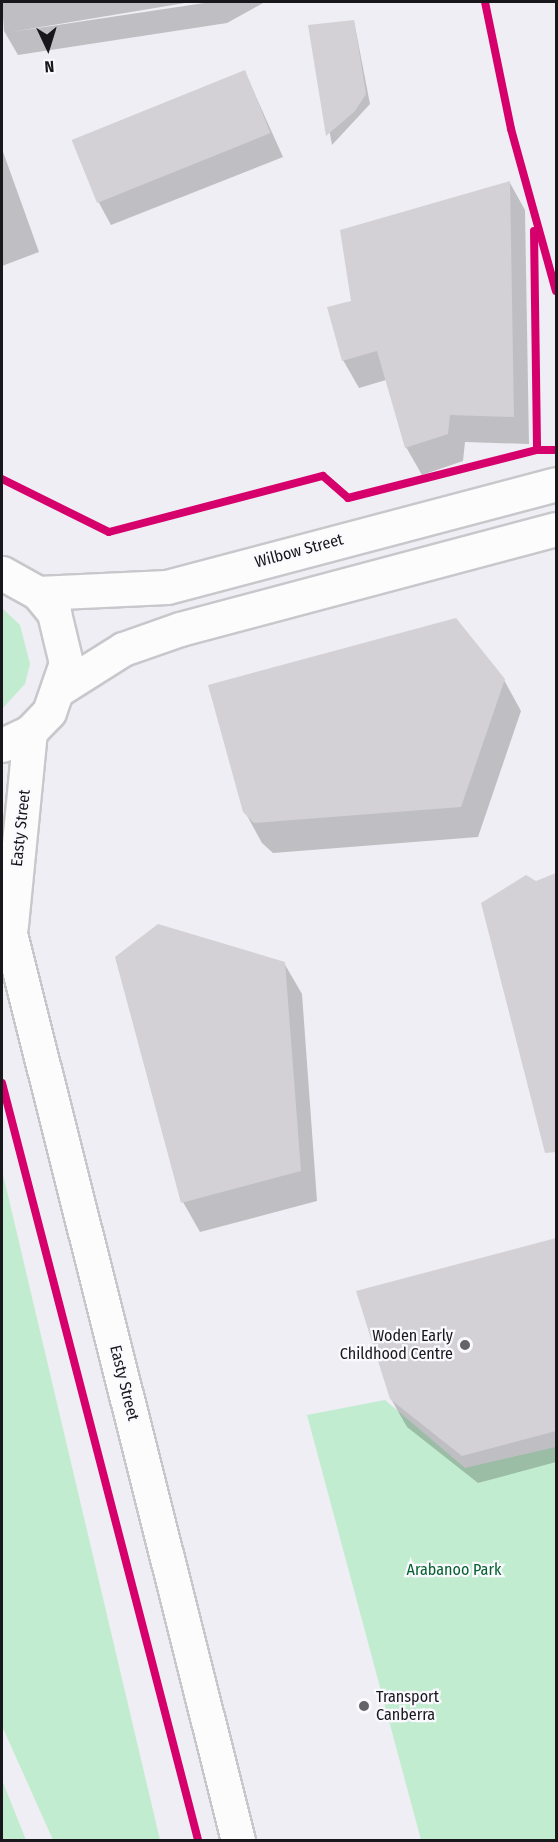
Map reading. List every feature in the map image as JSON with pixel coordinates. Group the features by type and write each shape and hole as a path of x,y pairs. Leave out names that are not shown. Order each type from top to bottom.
{"street":[{"name":"Wilbow Street","path":"38,593 167,587 556,484"},
{"path":"16,738 61,688 123,649 180,629 556,529"},
{"path":"2,573 38,593 64,637 61,688"},
{"name":"Easty Street","path":"16,738 6,913 238,1840"}],"green space":[{"path":"2,608 20,625 30,664 25,684 2,709"},
{"path":"2,1170 160,1840 53,1840 2,1726"},
{"name":"Arabanoo Park","path":"385,1400 465,1468 556,1447 556,1840 421,1840 307,1415"},
{"path":"2,1780 26,1840 2,1840"}],"building":[{"path":"354,20 366,94 355,111 326,136 308,25"},
{"path":"245,70 270,133 97,203 72,140"},
{"path":"510,181 514,417 450,415 448,434 405,448 377,351 342,361 327,307 351,301 340,230"},
{"path":"456,618 505,679 461,807 254,823 243,812 208,685"},
{"path":"556,873 556,1152 545,1153 481,903 526,875 536,881"},
{"path":"158,924 285,962 301,1171 181,1203 115,957"},
{"name":"Woden Early Childhood Centre","path":"556,1238 556,1431 462,1456 390,1399 356,1291"}],"cycle path":[{"path":"485,2 511,129 556,291"},
{"path":"534,231 537,450"},
{"path":"2,479 109,532 323,476 348,498 537,450 556,450"},
{"path":"2,1083 198,1840"}],"place":[{"name":"Woden Early Childhood Centre","path":"465,1345"},
{"name":"Transport Canberra","path":"364,1706"}]}
